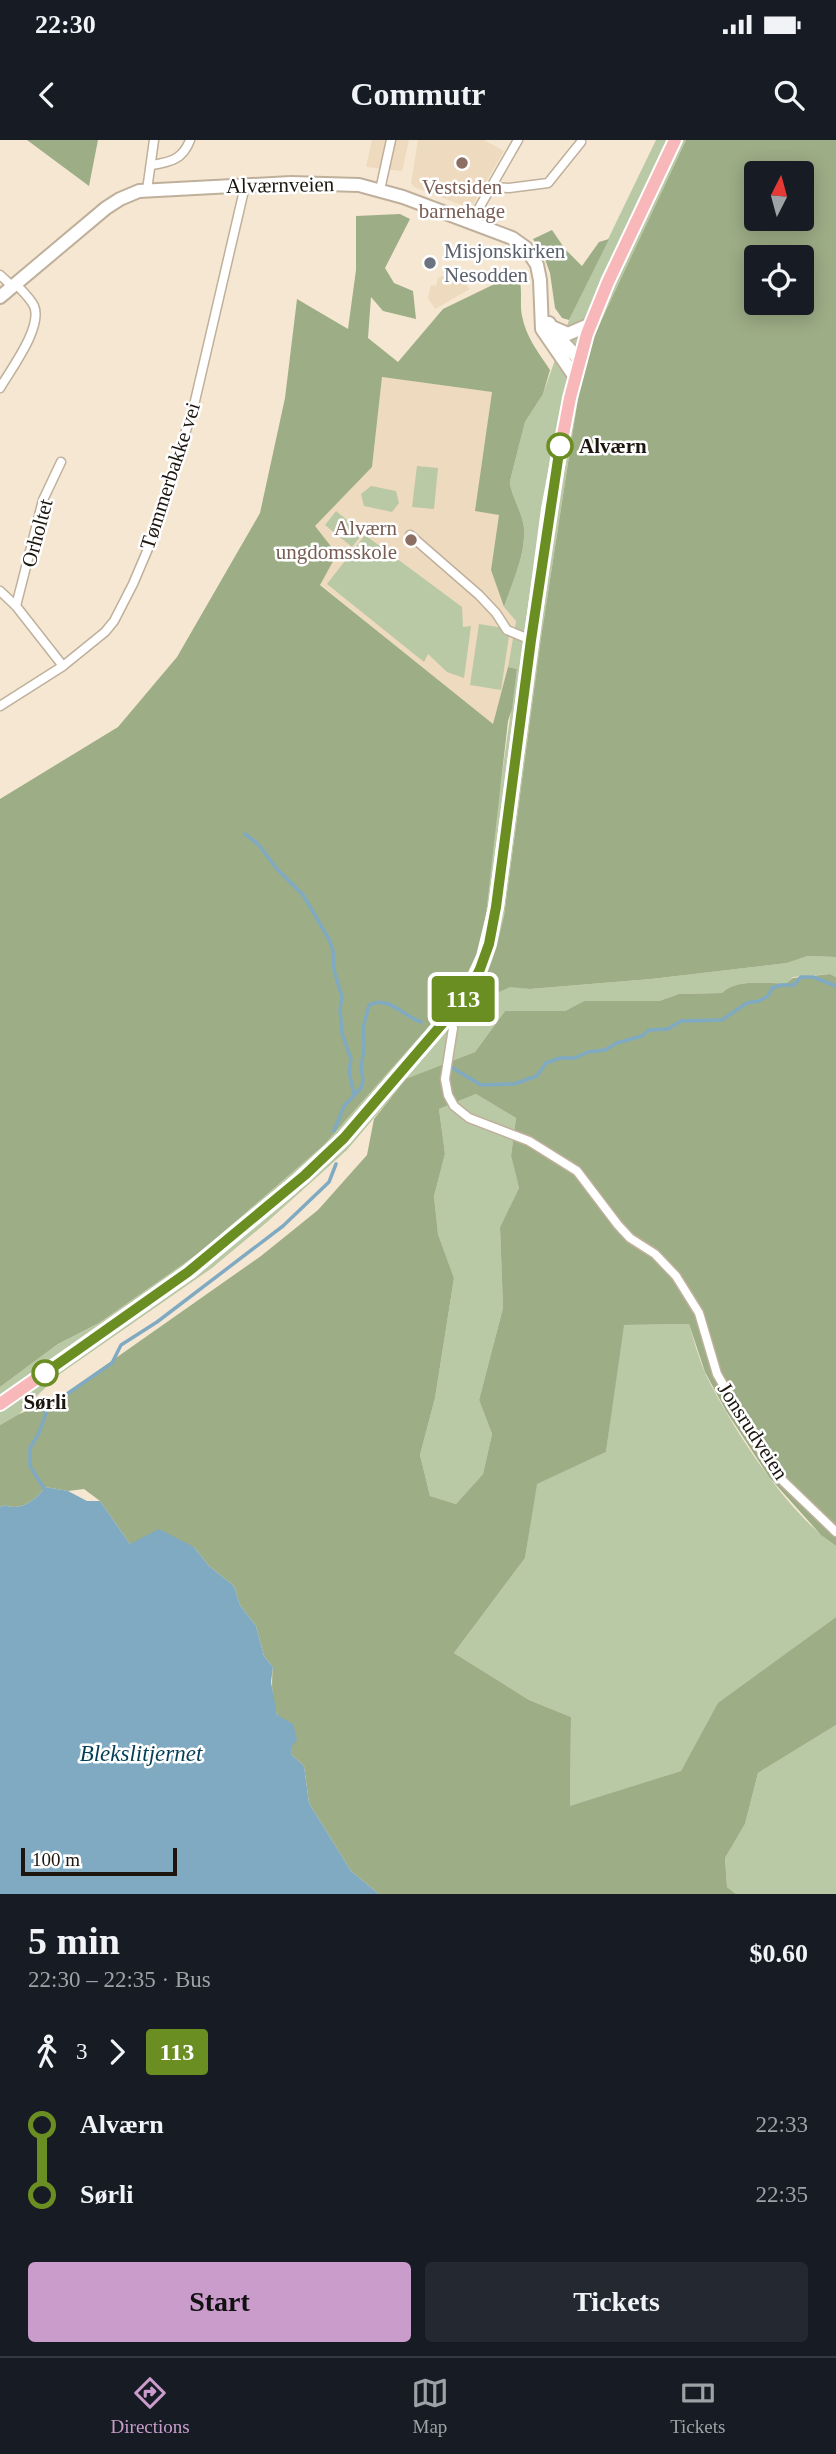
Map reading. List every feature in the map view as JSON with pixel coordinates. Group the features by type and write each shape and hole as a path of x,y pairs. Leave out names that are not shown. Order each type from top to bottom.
{"main road":[{"path":"0,1404 171,1286 291,1187 344,1138 449,1018 474,981 491,935 556,470 575,377 591,324 675,140"},
{"name":"Alværnveien","path":"0,297 106,208 129,195 147,190 338,183 380,190 471,222 512,238 531,253 539,271 542,329 575,377"},
{"name":"Alværnveien","path":"541,302 554,332 580,360"},
{"path":"549,324 568,334 591,324"}],"street":[{"path":"147,190 154,140"},
{"path":"152,164 179,158 190,140"},
{"path":"380,190 391,140"},
{"path":"471,222 518,140"},
{"path":"492,187 521,188 548,183 581,142"},
{"name":"Tømmerbakke vei","path":"0,706 85,650 114,621 133,584 156,530 195,401 245,186"},
{"path":"0,275 33,304 36,319 31,334 0,388"},
{"name":"Orholtet","path":"16,606 43,500 61,462"},
{"path":"410,534 496,612 507,630 531,640"},
{"path":"0,591 16,606 63,666"},
{"name":"Jonsrudveien","path":"449,1018 453,1028 444,1079 454,1106 469,1118 529,1141 577,1171 630,1238 655,1254 676,1276 699,1313 717,1374 763,1454 783,1481 836,1532"}],"shaded area":[{"path":"372,140 409,140 402,171 366,167"},
{"path":"418,140 484,140 504,151 472,206 467,207 414,187 411,183"},
{"path":"449,273 461,278 470,289 435,309 428,298 431,285 436,286 438,278 447,278"},
{"name":"Alværn ungdomsskole","path":"382,377 492,392 476,510 499,515 491,570 504,607 516,621 508,667 493,725 320,584 314,526 372,467"}],"green space":[{"path":"27,140 98,140 89,186"},
{"path":"656,140 686,140 593,338 583,366 541,638 504,916 492,961 473,1003 510,986 530,989 651,979 787,963 808,956 836,957 836,977 830,974 793,977 788,983 744,983 722,993 679,994 659,1001 584,1001 565,1011 505,1011 475,1052 406,1080 347,1150 212,1268 57,1376 19,1414 0,1425 0,1387 58,1344 99,1323 199,1253 324,1145 444,1009 461,985 476,956 517,669 508,667 516,621 504,607 521,558 524,528 510,481 525,422 543,394 569,320"},
{"path":"686,140 836,140 836,957 808,956 787,963 651,979 530,989 510,987 472,1004 492,961 504,916 541,638 583,366 593,338"},
{"path":"400,214 410,219 385,268 394,283 413,291 416,319 383,311 371,297 368,338 398,362 443,309 517,273 526,331 550,370 543,394 525,422 510,481 523,522 524,538 518,568 504,607 491,570 499,515 475,511 492,392 382,377 372,467 315,526 337,554 320,585 493,724 508,667 517,669 508,721 485,922 476,956 461,985 444,1009 324,1145 199,1253 99,1323 58,1344 0,1387 0,799 118,727 177,657 260,513 285,398 297,299 348,329 356,270 356,216"},
{"path":"552,230 565,249 582,266 599,242 609,239 569,320 562,318 555,308 550,273 533,239"},
{"path":"417,466 438,468 434,509 412,507"},
{"path":"371,486 396,491 399,503 392,512 364,506 361,494"},
{"path":"336,511 363,533 352,547 325,525"},
{"path":"365,535 462,607 463,627 471,626 464,678 447,672 428,654 424,662 327,584"},
{"path":"479,624 510,629 501,690 470,685"},
{"path":"830,974 836,977 836,1546 821,1535 769,1477 726,1411 705,1372 689,1324 624,1325 606,1452 537,1484 525,1558 454,1653 529,1700 571,1717 570,1806 681,1771 718,1703 836,1617 836,1725 758,1773 745,1824 725,1858 727,1887 736,1894 379,1894 351,1871 309,1803 304,1766 291,1754 288,1739 276,1711 272,1692 273,1667 264,1656 256,1626 240,1605 234,1586 209,1566 194,1547 130,1544 100,1501 84,1489 68,1491 45,1487 38,1496 23,1506 0,1507 0,1425 19,1414 56,1400 261,1256 318,1210 367,1155 374,1119 406,1079 475,1052 505,1011 565,1011 584,1001 659,1001 679,994 722,993 744,983 787,983 793,978","holes":["476,1094 516,1118 511,1156 519,1188 500,1227 503,1308 479,1400 492,1434 483,1474 456,1504 430,1496 420,1455 435,1398 454,1278 438,1234 434,1196 445,1154 439,1109"]},
{"path":"476,1094 516,1118 511,1156 519,1188 500,1227 503,1308 479,1400 492,1434 483,1474 456,1504 430,1496 420,1455 435,1398 454,1278 438,1234 434,1196 445,1154 439,1109"},
{"path":"689,1324 706,1375 746,1444 798,1513 836,1546 836,1617 719,1703 681,1771 570,1807 571,1717 529,1700 454,1653 525,1558 536,1484 606,1452 623,1325"},
{"path":"836,1725 836,1894 736,1894 727,1887 725,1858 745,1824 758,1773"}],"water":[{"name":"Blekslitjernet","path":"45,1487 68,1491 87,1501 100,1501 130,1544 159,1529 194,1547 209,1566 234,1586 240,1605 256,1626 264,1656 273,1667 271,1682 277,1715 293,1724 297,1740 291,1747 291,1754 304,1766 309,1803 351,1871 379,1894 0,1894 0,1507 23,1506 38,1496"}],"waterway":[{"path":"245,834 258,844 277,869 303,895 329,939 342,997 342,1033 351,1059 349,1071 354,1095"},
{"path":"451,1067 481,1085 514,1084 537,1076 546,1063 605,1050 617,1043 642,1036 649,1030 668,1029 681,1021 722,1020 747,1003 768,996 772,988 794,985 801,977 813,977 836,986"},
{"path":"334,1131 344,1106 361,1088 363,1028 369,1005 390,1005 421,1022"},
{"path":"45,1490 30,1466 30,1448 39,1433 48,1407 112,1363 121,1345 157,1322 283,1226 329,1182 336,1164"}],"bus line":[{"name":"113","path":"45,1373 153,1299 235,1235 320,1162 362,1119 467,995 489,944 496,907 549,509 560,446"}],"place":[{"name":"Vestsiden barnehage","path":"462,163"},
{"name":"Misjonskirken Nesodden","path":"430,263"},
{"name":"Alværn","path":"560,446"},
{"name":"Alværn ungdomsskole","path":"411,540"},
{"name":"Sørli","path":"45,1373"}]}
